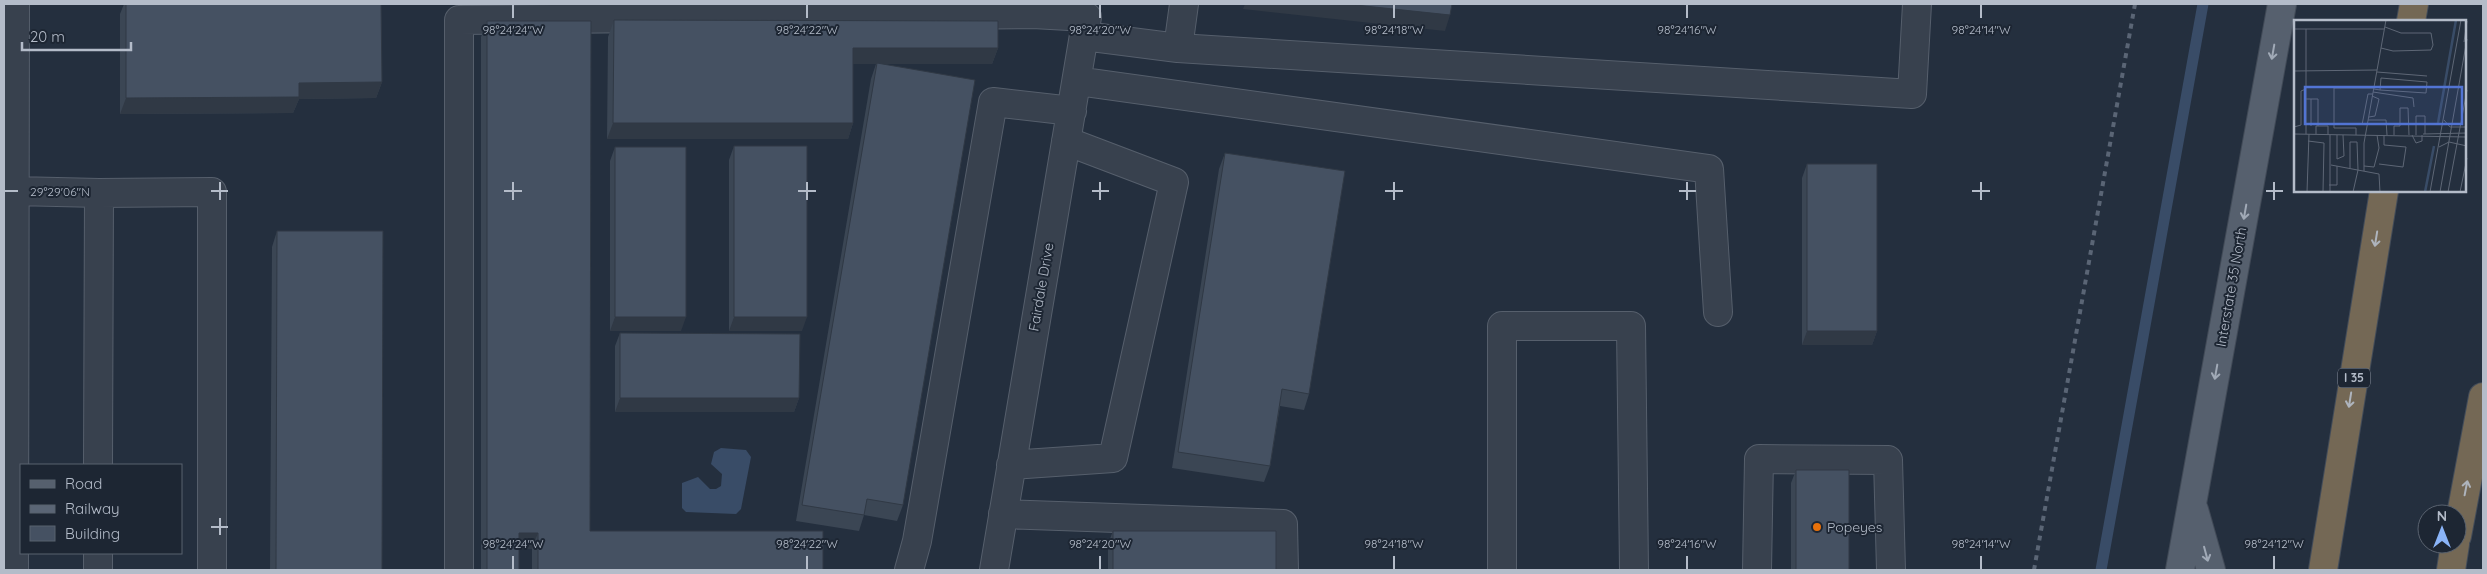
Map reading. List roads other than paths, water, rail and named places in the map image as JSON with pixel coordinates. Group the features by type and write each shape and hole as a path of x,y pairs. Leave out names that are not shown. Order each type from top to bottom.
{"highway":[{"path":"2412,20 2414,4"},
{"name":"I 35","path":"2323,567 2384,192"},
{"path":"2463,504 2483,397"}],"main road":[{"name":"Interstate 35 North","path":"2180,570 2282,4"},
{"path":"2164,570 2193,504"},
{"path":"2193,504 2211,570"}],"street":[{"path":"1178,48 1184,4"},
{"path":"459,570 459,20 1033,14 1087,19 1178,48 1912,94 1917,4"},
{"name":"Fairdale Drive","path":"994,570 1087,19"},
{"path":"11,20 15,190 14,570"},
{"path":"1077,81 1709,169 1718,312"},
{"path":"909,570 917,541 993,102 1072,111"},
{"path":"1011,465 1113,458 1174,182 1066,141"},
{"path":"15,190 99,193 212,192 212,570"},
{"path":"98,464 99,193"},
{"path":"1502,570 1502,326 1631,326 1634,570"},
{"path":"1757,570 1760,459 1888,460 1891,570"},
{"path":"1003,514 1283,524 1284,570"},
{"path":"98,554 98,570"}],"water":[{"path":"721,448 746,450 751,457 741,509 736,514 686,512 682,508 682,483 698,477 710,489 716,489 721,486 722,474 711,464 714,452"}],"waterway":[{"path":"2101,570 2203,4"}],"railway":[{"path":"2034,570 2135,4"}],"place":[{"name":"Popeyes","path":"1817,527"}]}
